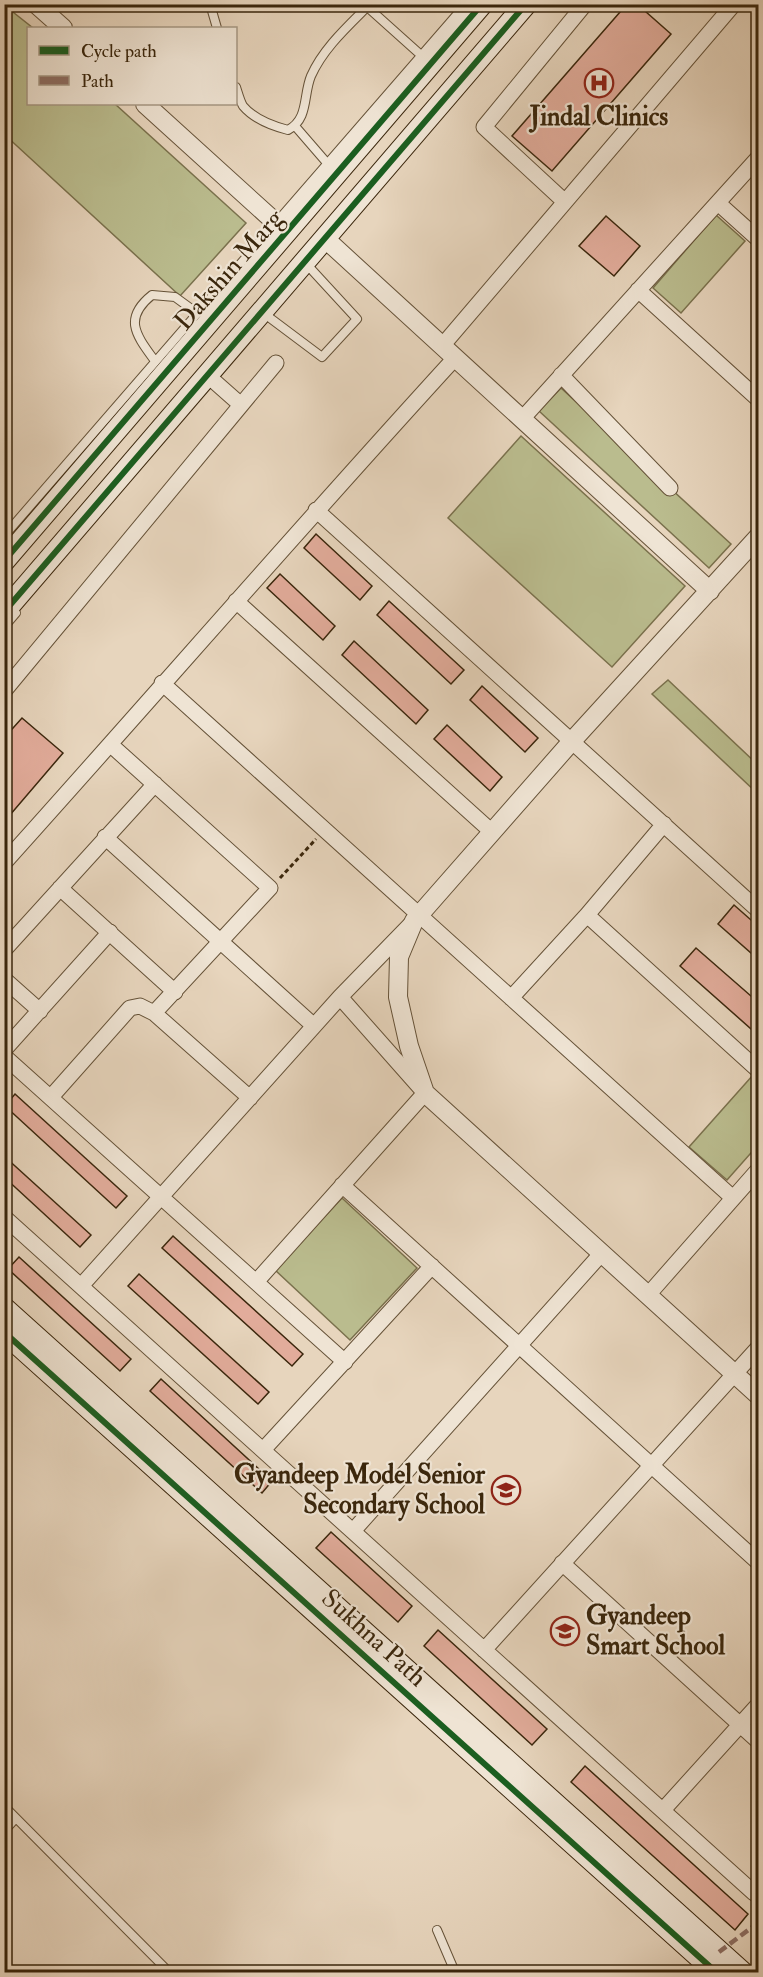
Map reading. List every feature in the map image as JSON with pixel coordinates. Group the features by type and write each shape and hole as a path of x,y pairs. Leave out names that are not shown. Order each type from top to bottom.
{"main road":[{"name":"Dakshin Marg","path":"4,561 482,4"},
{"name":"Dakshin Marg","path":"12,610 526,4"},
{"name":"Sukhna Path","path":"4,1308 742,1972"},
{"name":"Sukhna Path","path":"4,1332 717,1972"}],"street":[{"path":"36,4 62,27"},
{"path":"565,202 484,128 585,4"},
{"path":"4,863 111,745 162,683 316,510 449,352 565,202 734,4"},
{"path":"146,105 275,222"},
{"path":"522,419 759,158"},
{"path":"718,203 759,239"},
{"path":"332,245 710,591"},
{"path":"638,290 759,399"},
{"path":"4,691 276,363"},
{"path":"561,375 670,488"},
{"path":"214,382 241,405"},
{"path":"316,510 759,910"},
{"path":"81,1286 340,997 416,918 572,741 759,537"},
{"path":"236,601 492,832"},
{"path":"162,683 324,830 416,918 511,998 733,1198"},
{"path":"111,745 270,888 154,1014"},
{"path":"4,950 155,784"},
{"path":"511,998 587,915 664,824"},
{"path":"105,837 314,1026"},
{"path":"60,888 175,992"},
{"path":"587,915 759,1070"},
{"path":"416,918 399,957 398,997 409,1046 425,1093"},
{"path":"4,1050 110,932"},
{"path":"4,979 40,1011"},
{"path":"340,997 425,1093 759,1395"},
{"path":"51,1097 130,1008 140,1006 154,1014 249,1098"},
{"path":"4,1056 345,1362"},
{"path":"256,1282 425,1093"},
{"path":"648,1295 759,1170"},
{"path":"342,1185 759,1562"},
{"path":"4,1217 754,1893 759,1888"},
{"path":"353,1531 602,1253"},
{"path":"263,1450 432,1266"},
{"path":"484,1650 759,1348"},
{"path":"562,1563 759,1741"},
{"path":"663,1810 759,1705"}],"lane":[{"path":"210,4 217,27"},
{"path":"4,536 466,4"},
{"path":"237,90 243,106 256,117 272,126 288,130 295,126 302,116 310,78 319,61 338,35 365,6 422,56"},
{"path":"295,126 327,163"},
{"path":"304,278 318,261"},
{"path":"270,318 322,357 357,319 311,269"},
{"path":"155,361 135,332 134,323 137,311 144,301 152,295 175,297 197,313"},
{"path":"263,326 277,310"},
{"path":"4,627 12,610"},
{"path":"4,1806 169,1972"},
{"path":"4,1831 15,1819"},
{"path":"437,1930 454,1972"}],"path":[{"path":"270,888 324,830"}],"green space":[{"path":"4,5 32,27 27,27 27,105 116,105 246,223 180,296 5,135"},
{"path":"716,215 745,241 681,313 653,288"},
{"path":"561,388 731,544 709,568 539,411"},
{"path":"521,436 685,586 612,667 448,518"},
{"path":"668,680 758,765 758,794 652,694"},
{"path":"753,1075 758,1079 758,1145 727,1180 689,1147"},
{"path":"342,1198 417,1268 350,1340 275,1270"}],"building":[{"path":"627,4 637,4 671,34 552,171 512,136"},
{"path":"606,216 640,246 614,276 579,246"},
{"path":"316,534 372,586 360,600 304,548"},
{"path":"280,574 335,626 323,640 267,588"},
{"path":"389,601 464,670 451,684 377,615"},
{"path":"354,641 428,710 416,724 342,655"},
{"path":"482,686 538,738 525,752 470,700"},
{"path":"22,718 63,753 4,822 4,738"},
{"path":"447,725 502,777 490,791 434,739"},
{"path":"734,905 759,927 759,960 718,924"},
{"path":"696,948 759,1003 759,1036 680,966"},
{"path":"15,1094 127,1196 116,1208 5,1106"},
{"path":"4,1156 91,1235 80,1247 4,1177"},
{"path":"173,1236 303,1354 292,1366 162,1248"},
{"path":"19,1257 131,1359 120,1371 8,1269"},
{"path":"139,1274 269,1392 258,1404 128,1286"},
{"path":"161,1379 272,1481 262,1493 150,1391"},
{"path":"331,1532 412,1606 398,1622 316,1548"},
{"path":"438,1630 547,1729 532,1745 424,1646"},
{"path":"585,1766 748,1914 735,1930 571,1782"}],"marked path":[{"path":"754,1893 758,1900"},
{"path":"719,1952 755,1925 758,1915"}],"cycle path":[{"path":"4,561 482,4"},
{"path":"4,612 526,4"},
{"path":"4,1332 716,1972"}],"place":[{"name":"Jindal Clinics","path":"599,83"},
{"name":"Gyandeep Model Senior Secondary School","path":"506,1490"},
{"name":"Gyandeep Smart School","path":"565,1631"}]}
